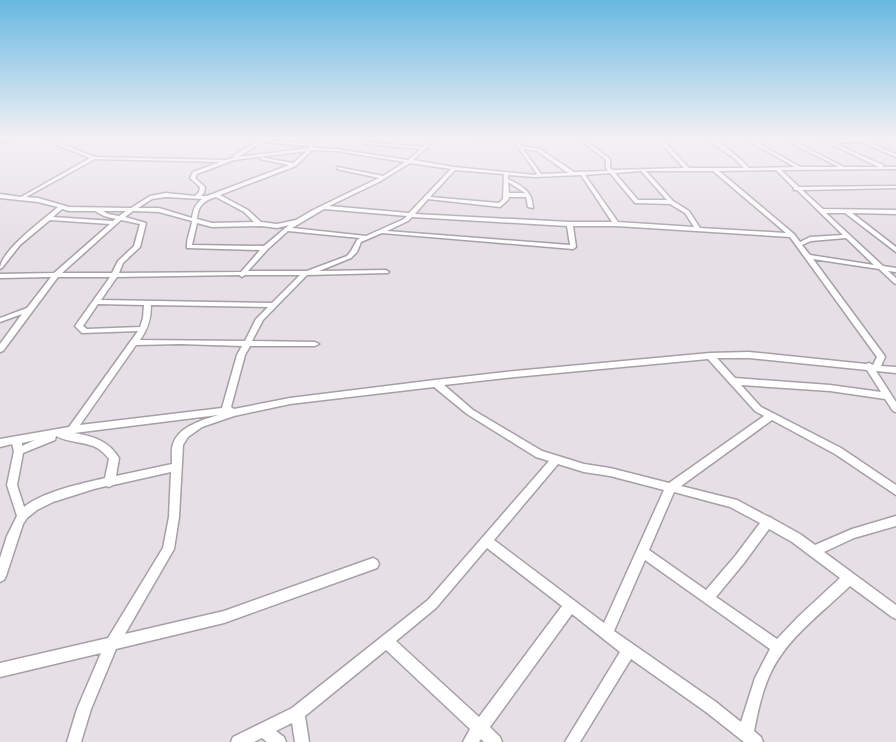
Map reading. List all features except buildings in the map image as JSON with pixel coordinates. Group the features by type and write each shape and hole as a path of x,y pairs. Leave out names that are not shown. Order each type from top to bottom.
{"street":[{"path":"22,198 66,174"},
{"path":"194,174 192,178 203,188 196,197"},
{"path":"265,248 189,247 198,204 272,174"},
{"path":"367,174 383,177"},
{"path":"242,275 265,248 296,222 390,174"},
{"path":"226,410 246,345 260,319 272,305 305,274 349,257 359,241 399,224 412,215 449,174"},
{"path":"503,174 537,176 576,174"},
{"path":"428,198 495,206 504,204 508,180 506,174"},
{"path":"582,174 616,224"},
{"path":"615,174 638,202 671,202"},
{"path":"645,174 671,202 687,212 699,230"},
{"path":"719,174 800,244 819,274 836,293 881,357 873,366"},
{"path":"781,174 896,282"},
{"path":"507,188 537,176"},
{"path":"508,180 529,195 531,207"},
{"path":"796,189 896,187"},
{"path":"216,195 246,211 259,224"},
{"path":"506,195 529,195"},
{"path":"0,196 47,202 60,208 165,211 216,225 277,226 296,222"},
{"path":"0,350 56,275 117,220 154,196 208,198"},
{"path":"323,207 412,215 792,235"},
{"path":"0,267 18,244 60,208"},
{"path":"96,210 117,220"},
{"path":"820,211 896,212"},
{"path":"847,212 896,250"},
{"path":"47,218 143,223 137,247 120,262 114,276 79,326 81,329 144,329"},
{"path":"380,232 573,247 570,224"},
{"path":"287,229 366,237"},
{"path":"800,244 810,238 849,236"},
{"path":"349,257 350,273"},
{"path":"809,257 896,270"},
{"path":"0,276 386,272"},
{"path":"95,303 272,305"},
{"path":"72,430 144,329 148,304"},
{"path":"0,320 30,309"},
{"path":"135,343 180,341 246,345 315,344"},
{"path":"0,443 72,430 435,383 710,356 749,355 896,370"},
{"path":"710,356 758,409 838,451 896,491"},
{"path":"873,366 896,409"},
{"path":"732,381 830,388 888,396"},
{"path":"435,383 485,422 539,454 733,503 768,521 814,551 896,614"},
{"path":"74,742 84,709 112,643 168,549 174,517 178,444 185,434 199,425 260,406"},
{"path":"607,632 644,553 671,487 770,417"},
{"path":"19,451 57,434 89,440 109,448 114,458 109,483"},
{"path":"16,440 19,451 12,485 22,516"},
{"path":"238,742 297,713 432,604 556,460"},
{"path":"0,576 22,516 31,506 45,499 176,467"},
{"path":"708,597 768,521"},
{"path":"814,551 852,534 896,521"},
{"path":"487,541 629,650 751,738"},
{"path":"644,553 779,648"},
{"path":"0,670 224,617 373,564"},
{"path":"751,738 753,704 764,675 779,648 849,578"},
{"path":"470,742 571,605"},
{"path":"387,642 495,742"},
{"path":"572,742 629,650"},
{"path":"297,713 302,742"},
{"path":"263,730 279,742"}]}
